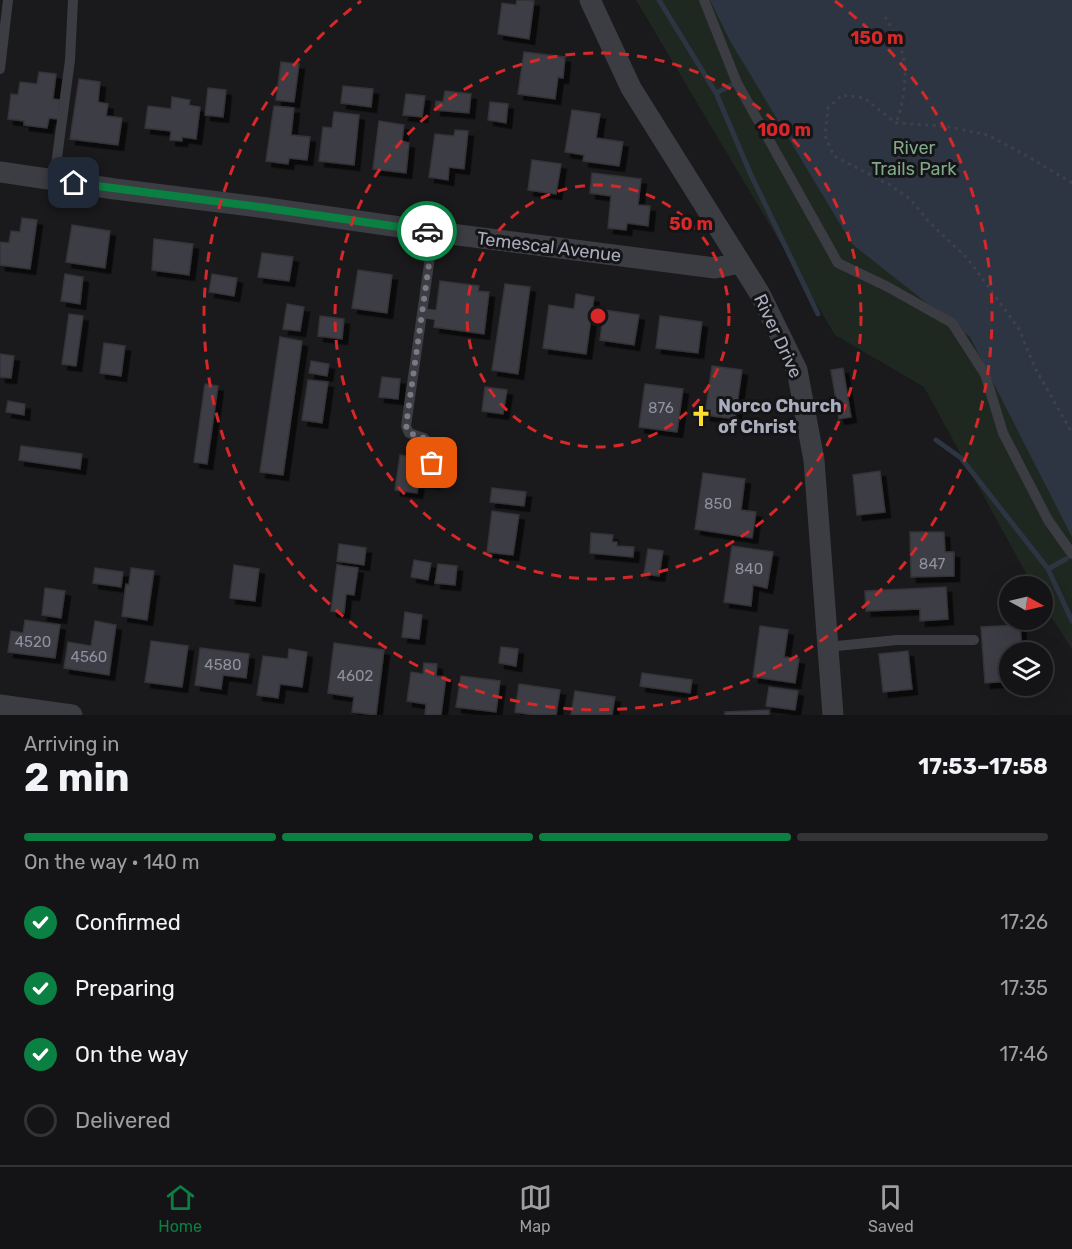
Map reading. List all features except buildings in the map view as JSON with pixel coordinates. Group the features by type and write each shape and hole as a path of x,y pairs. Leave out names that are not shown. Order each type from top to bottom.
{"street":[{"name":"River Drive","path":"590,0 631,88 760,294 797,370 813,460 833,715"},
{"name":"Temescal Avenue","path":"0,172 715,268 740,263"},
{"path":"0,705 72,715"}],"lane":[{"path":"0,69 8,0"},
{"path":"54,180 70,60 73,0"},
{"path":"704,0 737,82 838,263 888,287 952,323 985,374 1002,433 1048,520 1072,554"},
{"path":"432,463 426,440 409,433 406,426 435,232"},
{"path":"422,313 436,315"},
{"path":"827,647 897,640 974,640"}],"path":[{"path":"885,17 903,56 904,82 900,114 896,123"},
{"path":"1072,183 988,135 944,126 896,123 864,98 842,94 828,108 825,136 834,156 890,185 910,199 968,259 1019,329 1035,368 1072,433"}],"green space":[{"name":"River Trails Park","path":"636,0 1072,0 1072,649 1053,620 1053,576 1028,576 924,387 835,335"}],"water":[{"name":"River Trails Park","path":"710,0 1072,0 1072,537 970,337 852,244 729,39"}],"waterway":[{"path":"659,0 716,93"},
{"path":"734,84 716,93 751,175 818,314"},
{"path":"936,440 961,458 1048,569 1066,559"},
{"path":"1048,569 1072,621"}],"way so far":[{"path":"427,231 435,232 406,426 409,433 426,440 432,463"}],"place":[{"name":"Norco Church of Christ","path":"701,416"}],"route":[{"path":"74,183 427,231"}]}
